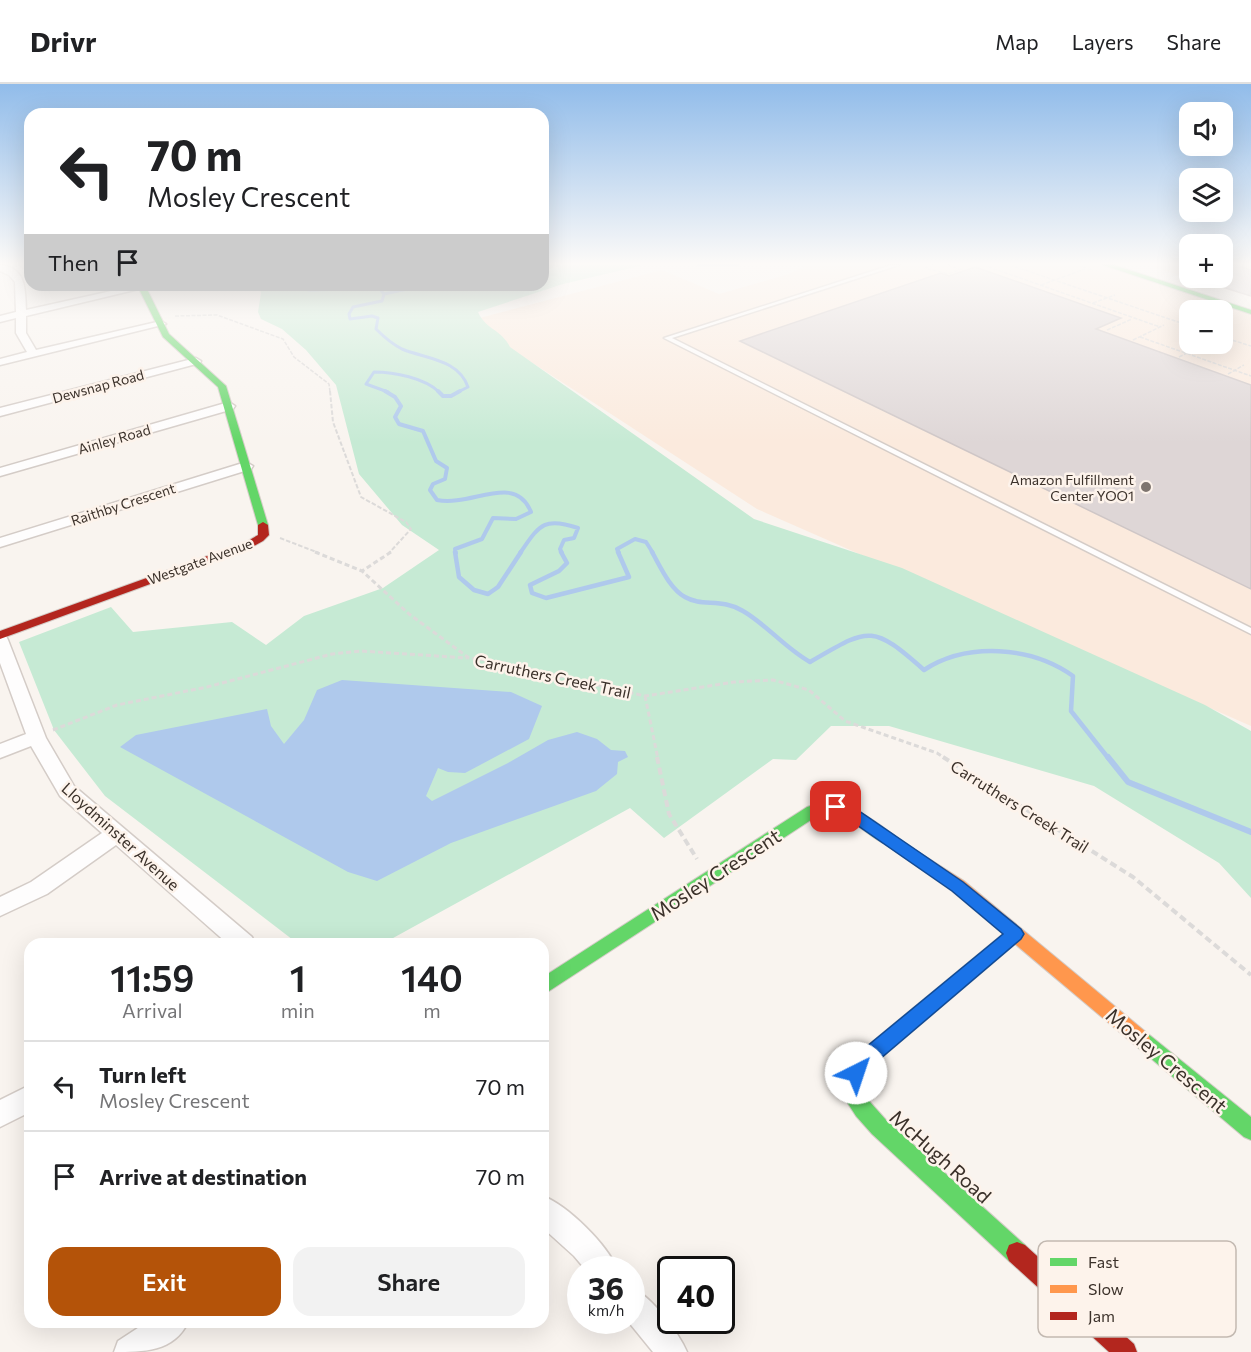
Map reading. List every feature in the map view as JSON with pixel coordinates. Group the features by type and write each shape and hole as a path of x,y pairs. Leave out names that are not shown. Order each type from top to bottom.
{"street":[{"path":"21,324 22,338 33,354"},
{"path":"0,362 160,324"},
{"name":"Westgate Avenue","path":"0,634 263,537 265,532 222,386 173,342 161,324"},
{"name":"Dewsnap Road","path":"0,412 196,361"},
{"name":"Ainley Road","path":"0,472 229,406"},
{"name":"Raithby Crescent","path":"0,543 246,466"},
{"name":"Lloydminster Avenue","path":"0,640 37,737 55,776 67,792 237,938"},
{"path":"0,751 37,737"},
{"name":"Mosley Crescent","path":"549,985 818,807 836,807 853,815 958,886 1251,1130"},
{"path":"0,907 39,888 116,834"},
{"name":"McHugh Road","path":"1016,934 867,1058 856,1073 851,1086 856,1100 879,1127 1038,1272"},
{"path":"0,1114 24,1101"},
{"path":"549,1212 592,1256"},
{"path":"645,1319 672,1352"},
{"path":"129,1352 164,1328"},
{"name":"McHugh Road","path":"1110,1337 1126,1352"}],"lane":[{"path":"710,324 667,338 1251,631"}],"path":[{"path":"242,324 283,339 294,357 329,384 333,422 361,497 406,522 411,529 404,541 377,563 362,571"},
{"path":"1107,330 1120,324"},
{"path":"1152,324 1160,327"},
{"path":"1133,340 1164,326"},
{"path":"1140,337 1179,351"},
{"path":"1233,340 1251,346"},
{"path":"1179,357 1184,354"},
{"path":"1189,354 1251,376"},
{"path":"1228,374 1244,366"},
{"name":"Carruthers Creek Trail","path":"263,537 283,538 362,571 409,614 469,658 495,660 645,696 734,682 773,680 809,690 845,721 937,753 1133,877 1251,975"},
{"path":"37,737 117,705 207,687 332,654 361,651 469,658"},
{"path":"645,696 669,814 696,858 714,874"}],"shaded area":[{"path":"473,324 1179,324 1179,354 1233,354 1233,324 1251,324 1251,726 757,509"}],"green space":[{"path":"272,324 487,324 502,336 510,347 754,519 902,568 1205,705 1251,731 1251,898 1219,863 1094,786 889,726 831,726 796,760 773,759 664,838 630,808 393,938 290,938 105,796 54,730 19,642 111,607 133,632 232,622 266,645 304,616 383,588 439,550 402,525 359,474 336,385 306,350 282,329"}],"water":[{"path":"342,680 511,692 542,706 529,739 465,773 448,772 438,768 426,796 432,801 548,740 577,732 597,739 611,750 625,751 628,757 618,762 617,774 596,791 451,843 377,881 348,872 120,747 136,735 267,709 271,726 284,744 304,720 317,690"}],"building":[{"name":"Amazon Fulfillment Center YOO1","path":"790,324 1107,324 1096,329 1251,385 1251,589 740,341"}],"waterway":[{"path":"377,324 376,329 395,345 440,361 457,371 468,387 460,391"},
{"path":"388,392 366,384 374,372 409,377 426,383 439,392"},
{"path":"385,391 395,397 401,406 395,417 399,424 423,431 436,461 447,468 445,479 433,484 430,490 437,500 450,501 503,492 514,494 524,500 531,512 516,519 493,518 482,539 455,549 456,553"},
{"path":"439,392 443,396 451,396 460,391"},
{"path":"520,553 537,530 557,523 578,528 574,538 564,540 560,549 562,553"},
{"path":"619,553 617,549 635,539 646,542 653,553"},
{"path":"455,552 459,577 474,590 488,594 498,587 521,552"},
{"path":"561,552 567,563 559,571 530,585 532,593 546,598 629,577 618,552"},
{"path":"652,552 666,577 685,597 698,602 727,605 743,611 810,662 845,642 869,636 892,644 924,670 960,655 999,651 1038,658 1056,666 1073,676 1071,711 1109,759"},
{"path":"1108,757 1128,782 1251,832"}],"traffic: fast":[{"path":"161,324 166,335 222,386 263,525"},
{"path":"549,983 812,811 823,808 843,811 863,821 890,840"},
{"path":"1015,934 867,1058 853,1087 854,1095 863,1109 879,1127 1017,1253"},
{"path":"1141,1039 1251,1130"}],"traffic: slow":[{"path":"890,840 958,886 1141,1039"}],"traffic: jam":[{"path":"0,635 250,544 263,535 263,525"},
{"path":"1017,1253 1038,1272"},
{"path":"1109,1337 1126,1352"}],"place":[{"name":"Amazon Fulfillment Center YOO1","path":"1146,487"}],"route":[{"path":"836,807 853,815 958,886 1016,934 999,945 867,1058 856,1073"}]}
